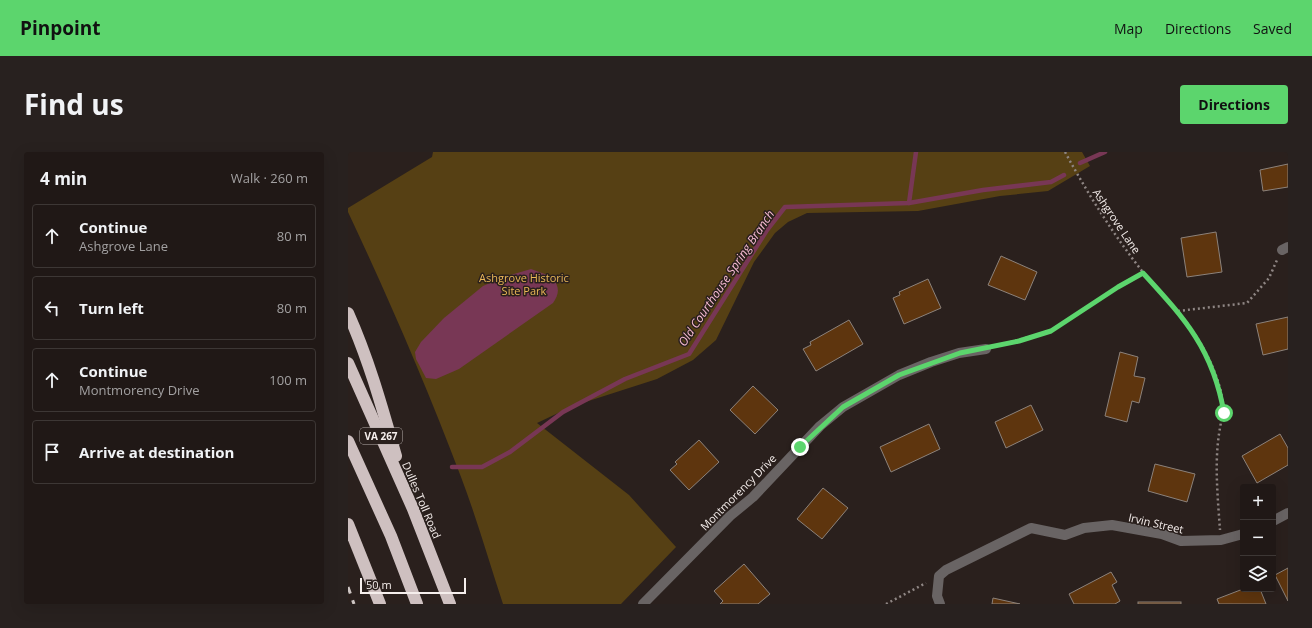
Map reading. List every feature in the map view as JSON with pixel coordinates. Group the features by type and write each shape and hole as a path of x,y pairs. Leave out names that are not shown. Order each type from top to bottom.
{"highway":[{"path":"348,313 364,348 374,378 413,509"},
{"name":"Dulles Toll Road","path":"348,363 413,509 450,604"},
{"path":"348,441 391,536 417,604"},
{"path":"348,524 380,604"}],"street":[{"name":"Montmorency Drive","path":"643,604 730,516 753,497 820,426 843,407 899,375 925,364 960,353 986,349"},
{"path":"1275,520 1288,513"},
{"name":"Irvin Street","path":"939,576 946,570 1031,528 1065,535 1084,528 1112,525 1162,534 1181,541 1221,540 1240,535"},
{"path":"939,576 937,596 940,604"}],"path":[{"name":"Ashgrove Lane","path":"1065,152 1109,227 1143,273 1178,311 1197,337 1220,389 1224,413 1218,442 1218,503 1221,540"},
{"path":"1178,311 1247,303 1269,278 1285,249"},
{"path":"986,349 1051,331 1118,287 1143,273"},
{"path":"886,604 939,576"}],"green space":[{"name":"Ashgrove Historic Site Park","path":"433,152 1082,152 1090,166 1048,191 1000,196 918,211 807,213 788,222 775,233 754,262 716,340 693,360 657,379 573,406 537,423 629,495 676,547 621,604 503,604 461,477 435,410 378,277 348,212 348,208 432,157"}],"shaded area":[{"path":"531,269 553,277 557,284 558,293 553,303 459,369 436,379 426,378 416,359 415,352 421,342 444,318 483,286 504,277"}],"building":[{"path":"1288,164 1288,187 1263,191 1260,170"},
{"path":"1216,232 1222,272 1187,277 1181,238"},
{"path":"1001,256 1037,272 1025,300 988,285"},
{"path":"928,279 941,308 904,324 893,298 900,295 899,292"},
{"path":"1288,317 1288,349 1263,355 1256,324"},
{"path":"849,320 863,344 816,371 803,349 811,345 810,342"},
{"path":"1120,352 1138,357 1134,376 1145,378 1139,403 1132,401 1127,422 1105,416"},
{"path":"753,386 778,410 755,434 730,410"},
{"path":"1031,405 1043,430 1006,448 995,422"},
{"path":"929,424 940,449 891,472 880,447"},
{"path":"1280,434 1288,448 1288,465 1257,483 1242,456"},
{"path":"699,440 719,462 689,490 670,470 677,464 675,462"},
{"path":"1155,464 1195,474 1187,502 1148,491"},
{"path":"823,488 848,508 822,539 797,519"},
{"path":"744,564 770,594 758,604 720,604 723,601 714,591"},
{"path":"1288,568 1288,601 1276,577 1276,574"},
{"path":"1111,572 1117,582 1112,585 1120,601 1115,604 1074,604 1069,594"},
{"path":"1240,590 1240,592 1261,592 1266,604 1219,604 1217,599"},
{"path":"993,598 1020,604 992,604"},
{"path":"1138,602 1181,602 1181,604 1138,604"}],"waterway":[{"path":"909,203 916,152"},
{"name":"Old Courthouse Spring Branch","path":"1080,163 1105,152"},
{"name":"Old Courthouse Spring Branch","path":"452,467 482,467 510,452 563,412 625,379 689,354 767,230 785,207 909,203 983,190 1051,182 1064,175"}],"railway":[{"path":"348,587 354,604"}],"route":[{"path":"800,447 820,426 843,407 899,375 931,362 960,353 986,349 1051,331 1118,287 1143,273 1178,311 1197,337 1208,357 1220,389 1224,413"}]}
